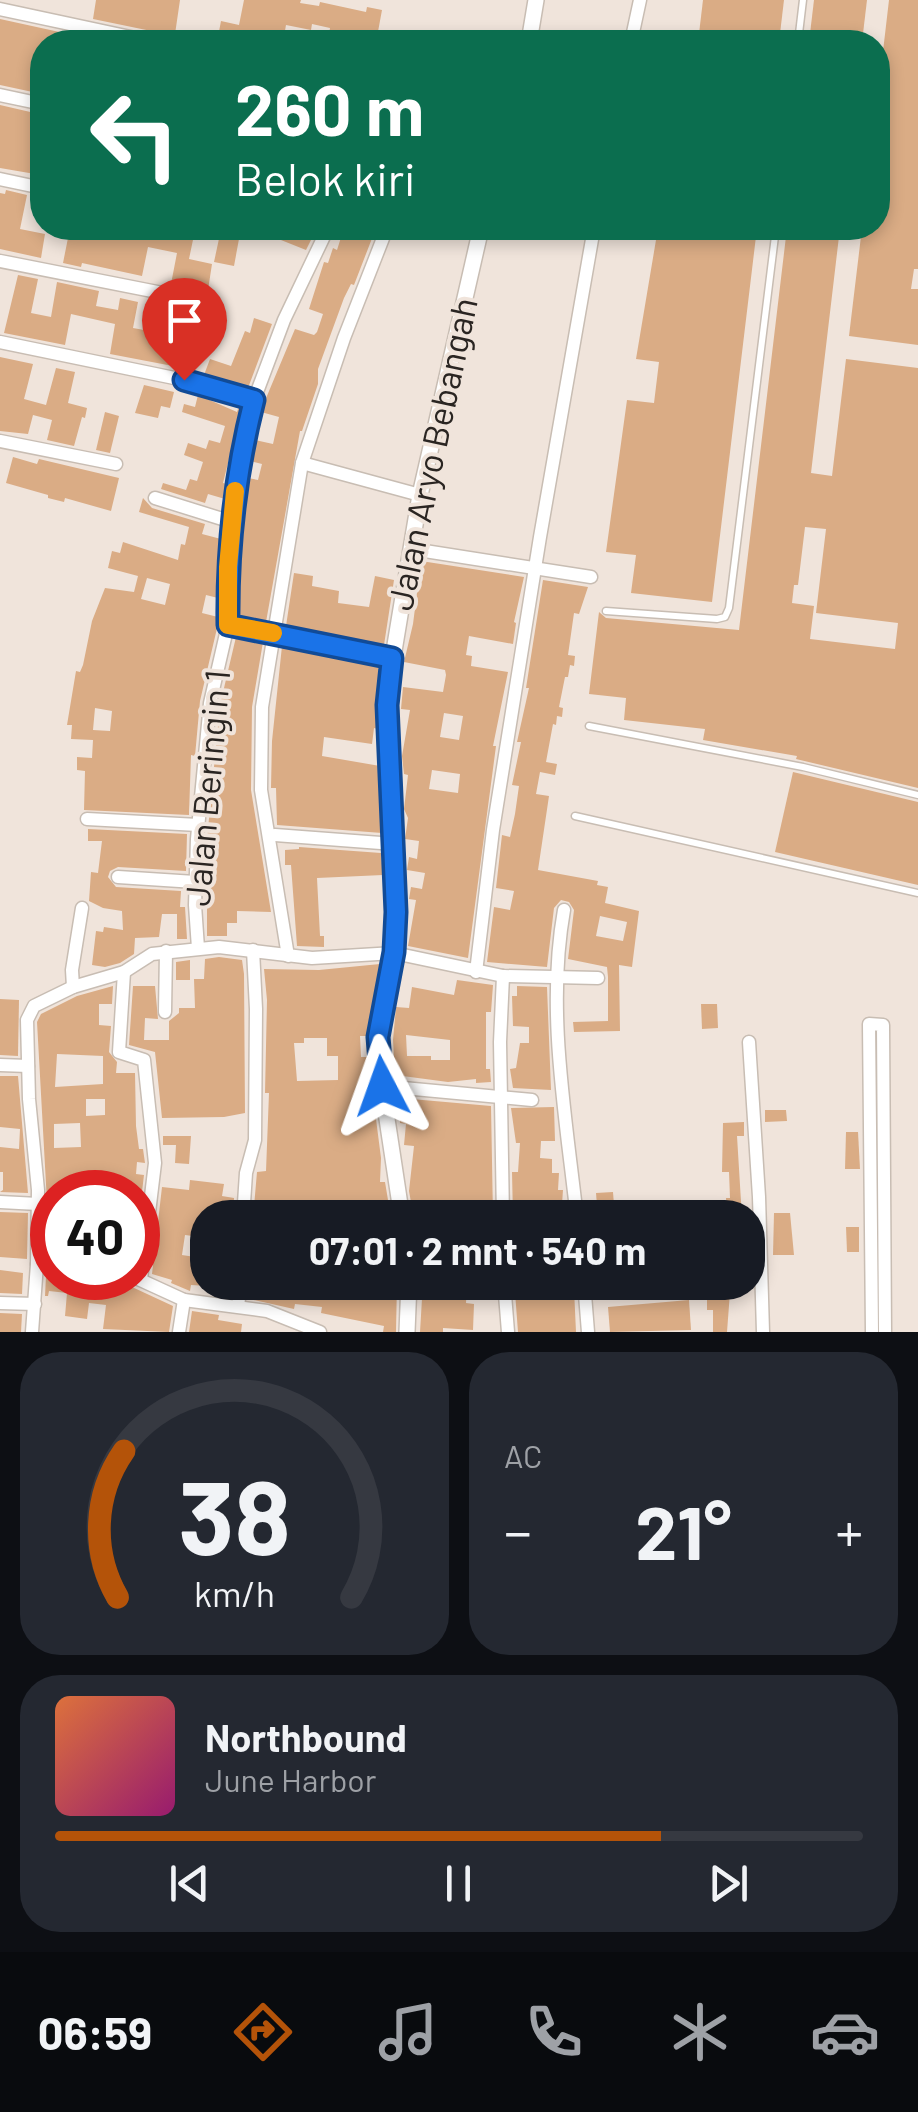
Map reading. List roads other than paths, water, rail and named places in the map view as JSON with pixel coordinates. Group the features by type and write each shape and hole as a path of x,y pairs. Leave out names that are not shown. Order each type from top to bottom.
{"street":[{"path":"531,30 536,0"},
{"path":"634,30 640,0"},
{"path":"0,9 98,30"},
{"path":"0,95 30,101"},
{"path":"0,179 30,185"},
{"name":"Jalan Beringin 1","path":"198,948 198,824 212,692 228,625 232,522 240,456 254,400 284,320 322,240"},
{"path":"288,956 266,834 260,724 302,462 382,240"},
{"name":"Jalan Aryo Bebangah","path":"399,1200 378,1037 394,952 394,844 387,705 420,495 478,240"},
{"path":"476,972 493,830 592,240"},
{"path":"0,261 213,303"},
{"path":"0,342 184,380 254,400"},
{"path":"0,441 116,464"},
{"path":"302,462 420,495"},
{"path":"155,498 232,522"},
{"path":"412,549 592,577"},
{"path":"228,625 392,658"},
{"path":"87,819 198,824"},
{"path":"275,835 394,844"},
{"path":"118,877 195,882"},
{"path":"73,988 72,970 82,908"},
{"path":"564,910 556,979 575,1200"},
{"path":"36,1170 27,1020 34,1006 73,988 124,972 145,957 198,948 312,958 394,952 503,976 598,978"},
{"path":"245,1200 246,1174 255,1140 253,950"},
{"path":"165,1012 166,951"},
{"path":"124,972 118,1050 120,1054 144,1060 154,1170"},
{"path":"503,976 503,1200"},
{"path":"872,1332 868,1024 882,1026 885,1332"},
{"path":"749,1042 760,1197 763,1332"},
{"path":"0,1065 28,1066"},
{"path":"382,1086 532,1100"},
{"path":"0,1202 30,1204"},
{"path":"160,1292 184,1300 238,1306 294,1319 320,1332"},
{"path":"32,1332 35,1300"},
{"path":"179,1332 184,1300"},
{"path":"238,1306 239,1300"},
{"path":"407,1332 408,1300"},
{"path":"505,1300 508,1332"},
{"path":"585,1300 588,1332"},
{"path":"0,1303 35,1304"}],"lane":[{"path":"799,30 803,0"},
{"path":"606,611 718,619 729,608 775,240"},
{"path":"589,726 803,767 918,795"},
{"path":"575,816 918,893"}]}
